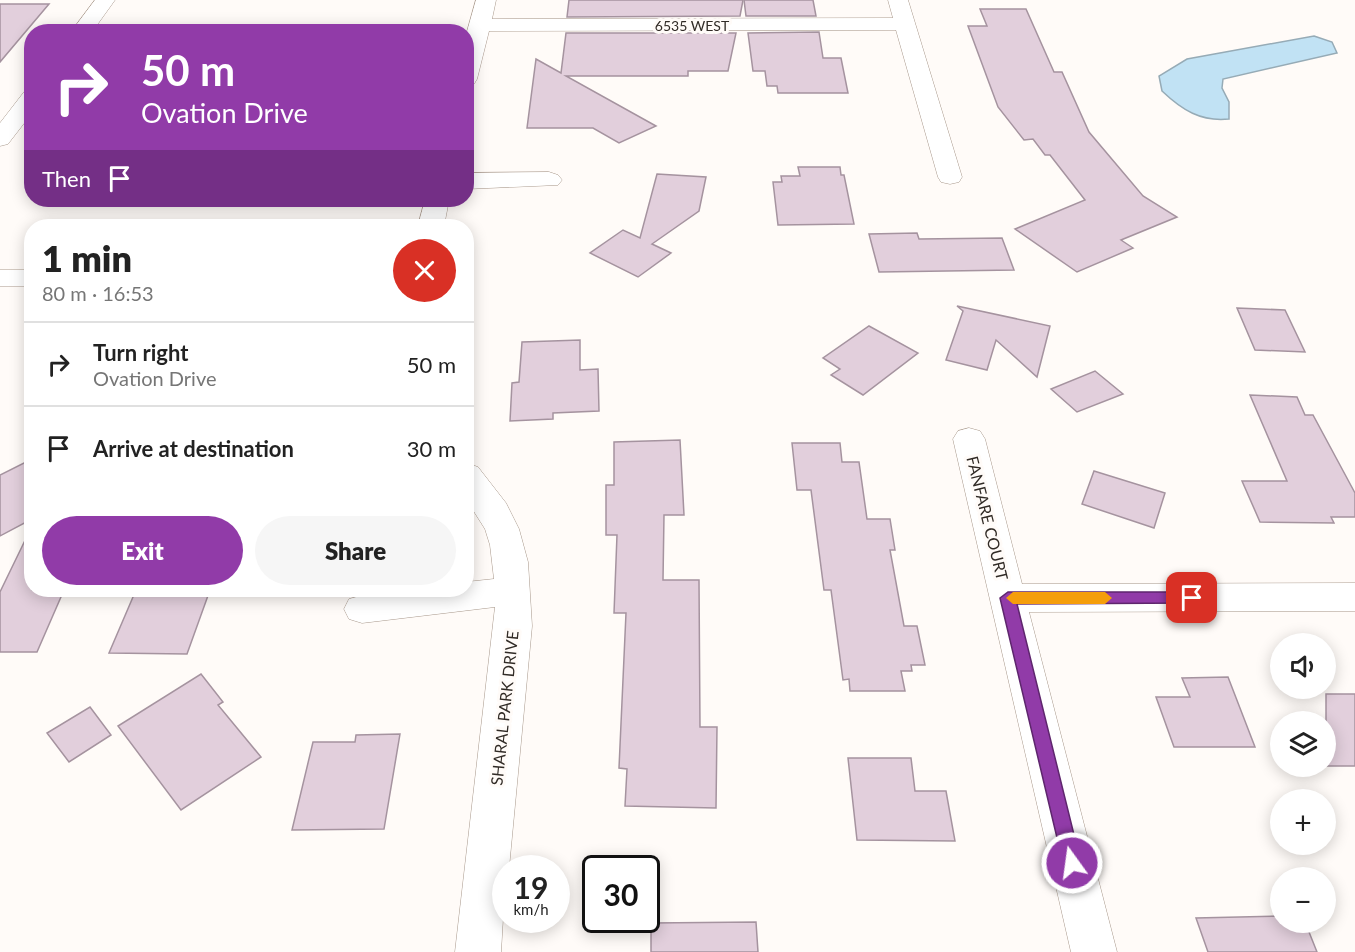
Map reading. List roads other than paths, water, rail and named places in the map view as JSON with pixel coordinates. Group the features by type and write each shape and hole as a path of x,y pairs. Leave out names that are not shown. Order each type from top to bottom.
{"street":[{"path":"87,24 105,0"},
{"path":"474,48 486,0"},
{"path":"897,0 950,177"},
{"name":"6535 WEST","path":"480,25 905,24"},
{"path":"0,139 24,108"},
{"path":"474,181 549,180"},
{"path":"0,278 24,278"},
{"name":"FANFARE COURT","path":"969,439 1094,952"},
{"name":"SHARAL PARK DRIVE","path":"474,485 496,512 504,529 512,568 513,591 513,626 477,952"},
{"path":"474,596 513,591"},
{"path":"362,609 463,597"},
{"path":"1008,598 1355,597"}],"water":[{"path":"1314,36 1332,42 1337,53 1223,79 1222,88 1229,102 1229,119 1210,119 1193,113 1177,104 1162,91 1159,76 1187,59"}]}
